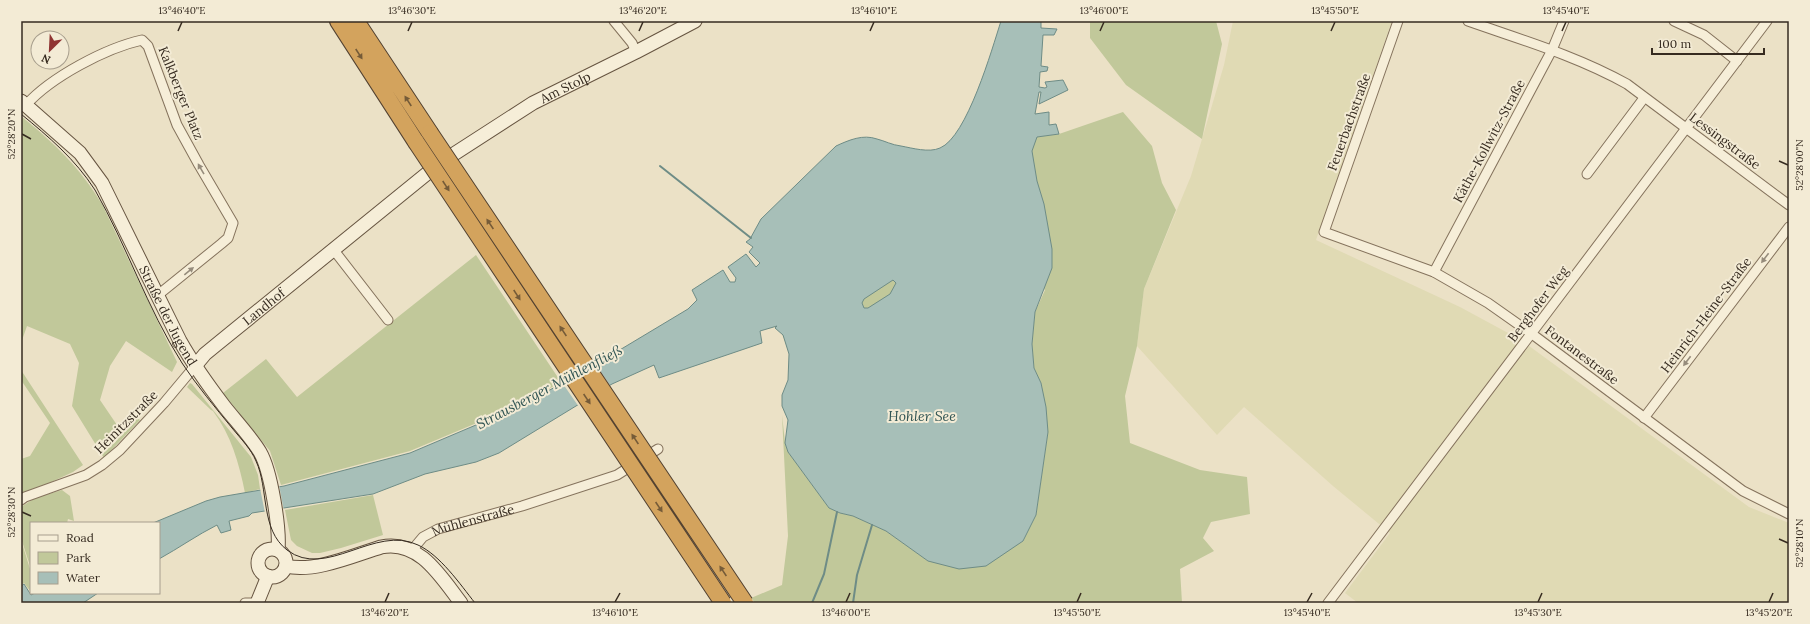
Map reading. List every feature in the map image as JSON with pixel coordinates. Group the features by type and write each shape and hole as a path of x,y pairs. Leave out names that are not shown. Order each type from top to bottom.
{"highway":[{"path":"338,21 423,138 745,603"},
{"path":"356,21 423,138 724,603"}],"main road":[{"name":"Am Stolp","path":"440,163 533,103 695,21"},
{"name":"Straße der Jugend","path":"24,103 69,142 90,164 116,209 195,366 209,387 260,452 268,474 278,527 278,550"},
{"name":"Landhof","path":"195,366 205,354 440,163"},
{"path":"286,566 298,568 323,564 388,545 404,546 412,550 432,566 461,603"},
{"path":"269,550 278,550 285,556 286,566 280,575 268,576 261,571 258,563 259,558 262,554 269,550"},
{"path":"257,603 268,576"}],"street":[{"path":"614,21 632,43 636,52"},
{"name":"Feuerbachstraße","path":"1324,232 1398,21"},
{"name":"Lessingstraße","path":"1468,21 1552,50 1600,69 1627,84 1789,205"},
{"name":"Käthe-Kollwitz-Straße","path":"1434,272 1552,50 1564,21"},
{"path":"1674,21 1704,35 1737,62"},
{"name":"Berghofer Weg","path":"1328,603 1767,21"},
{"name":"Kalkberger Platz","path":"24,103 62,76 100,55 130,43 142,40 148,46 185,141 233,224 228,238 158,294"},
{"path":"1587,174 1644,98"},
{"name":"Heinrich-Heine-Straße","path":"1644,418 1789,227"},
{"name":"Fontanestraße","path":"1324,232 1434,272 1488,303 1743,491 1789,514"},
{"path":"334,250 388,320"},
{"name":"Heinitzstraße","path":"21,500 25,497 86,475 102,465 120,450 164,403 195,366"},
{"name":"Mühlenstraße","path":"412,550 423,537 438,529 522,506 617,475 658,450"},
{"path":"245,603 257,603"}],"shaded area":[{"path":"1233,21 1392,21 1316,240 1460,307 1521,340 1749,507 1789,523 1789,603 1358,603 1345,593 1390,533 1333,486 1244,407 1217,435 1137,346 1144,289 1191,176 1224,65"}],"green space":[{"path":"1090,21 1216,21 1222,44 1202,139 1126,85 1090,38"},
{"path":"1123,112 1152,146 1162,183 1176,210 1144,289 1137,346 1125,396 1130,443 1200,470 1247,477 1250,514 1211,522 1203,538 1214,551 1180,569 1182,603 755,603 751,598 782,585 788,536 782,415 785,442 788,452 829,508 840,513 853,516 886,531 928,561 1005,552 1023,541 1036,515 1048,432 1041,383 1034,368 1032,344 1035,312 1045,290 992,239 789,354 783,335 777,329 1036,137 1059,134"},
{"path":"21,116 56,146 85,179 103,206 177,362 172,372 126,341 110,366 100,400 117,425 132,414 140,420 104,458 72,406 79,363 70,344 27,326 21,343"},
{"path":"476,255 561,382 522,404 410,451 281,485 270,451 223,393 266,359 297,397"},
{"path":"21,370 83,465 73,472 21,496 21,459 30,456 50,423 21,380"},
{"path":"190,383 251,457 258,475 260,489 245,493 234,450 225,430 213,411 187,387"},
{"path":"62,490 70,496 74,521 68,519 67,522 30,522 30,566 21,538 21,507 35,498"},
{"path":"373,495 383,535 320,553 312,553 297,546 291,540 285,510"},
{"path":"21,540 30,569 30,591 24,583 21,585"}],"water":[{"name":"Hohler See","path":"1001,21 1041,21 1041,28 1057,29 1054,35 1043,35 1041,66 1048,67 1047,71 1040,72 1039,87 1047,87 1045,82 1063,80 1068,90 1039,104 1041,92 1039,92 1035,114 1049,112 1049,125 1056,124 1059,134 1037,137 1032,151 1052,249 1052,268 1035,312 1032,344 1034,368 1041,383 1046,407 1048,432 1036,515 1023,541 986,566 959,569 928,561 886,531 853,516 840,513 829,508 788,452 785,443 788,420 782,406 782,395 788,380 789,354 783,335 775,328 777,326 760,331 762,343 659,378 654,365 612,384 499,453 476,462 425,474 373,494 252,513 249,516 229,521 231,530 221,533 217,525 160,558 160,522 155,522 206,501 220,497 284,486 410,453 523,405 598,363 688,309 697,300 692,290 723,270 730,282 735,282 736,278 728,267 746,254 756,267 760,263 749,252 753,247 746,242 750,239 761,219 836,146 861,137 867,137 920,150 931,150 940,148 950,141 960,127 969,110 985,71","holes":["893,280 896,283 890,294 868,308 864,308 862,303 864,299"]},
{"path":"24,584 31,595 96,594 83,603 21,603 21,586"}],"pier":[{"path":"595,363 611,387 579,407 561,381"},
{"path":"279,485 284,511 265,513 260,488"}],"waterway":[{"path":"660,166 751,238"},
{"path":"812,603 824,574 837,512"},
{"path":"853,603 857,575 872,525"}],"tram line":[{"path":"21,114 70,158 95,190 158,321 182,363 246,444 254,457 263,484 269,520 278,541 287,550 302,558 318,559 334,556 385,541 402,540 418,545 442,563 475,603"}],"water label":[{"name":"Strausberger Mühlenfließ","path":"549,387"}]}
